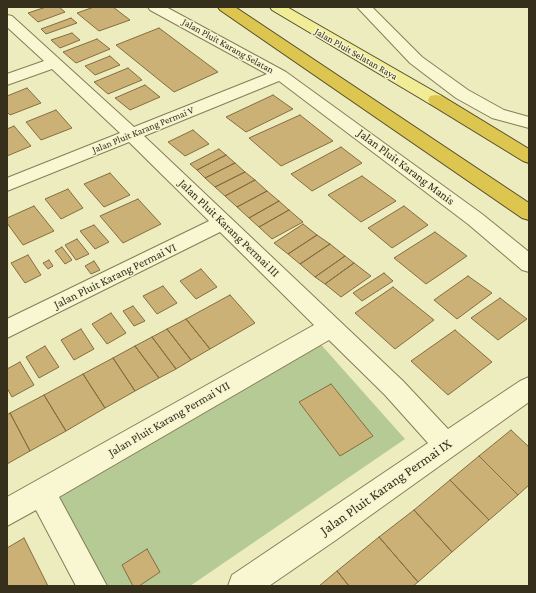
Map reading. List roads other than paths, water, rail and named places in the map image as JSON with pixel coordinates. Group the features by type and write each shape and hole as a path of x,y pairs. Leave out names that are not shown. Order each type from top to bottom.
{"highway":[{"path":"225,7 529,213"},
{"path":"436,100 462,108 529,139"},
{"path":"436,100 529,157"}],"main road":[{"name":"Jalan Pluit Selatan Raya","path":"277,7 436,100"}],"street":[{"name":"Jalan Pluit Karang Selatan","path":"154,7 280,75"},
{"path":"364,7 416,60 462,94 498,114 529,123"},
{"name":"Jalan Pluit Karang Permai III","path":"7,19 224,222 394,388 446,445"},
{"path":"7,80 54,63"},
{"name":"Jalan Pluit Karang Permai V","path":"7,185 280,75"},
{"name":"Jalan Pluit Karang Manis","path":"280,75 342,118 469,214 529,264"},
{"name":"Jalan Pluit Karang Permai VI","path":"7,329 224,222"},
{"name":"Jalan Pluit Karang Permai VII","path":"7,512 331,327"},
{"name":"Jalan Pluit Karang Permai IX","path":"243,586 326,530 529,388"},
{"path":"41,492 92,586"}]}
